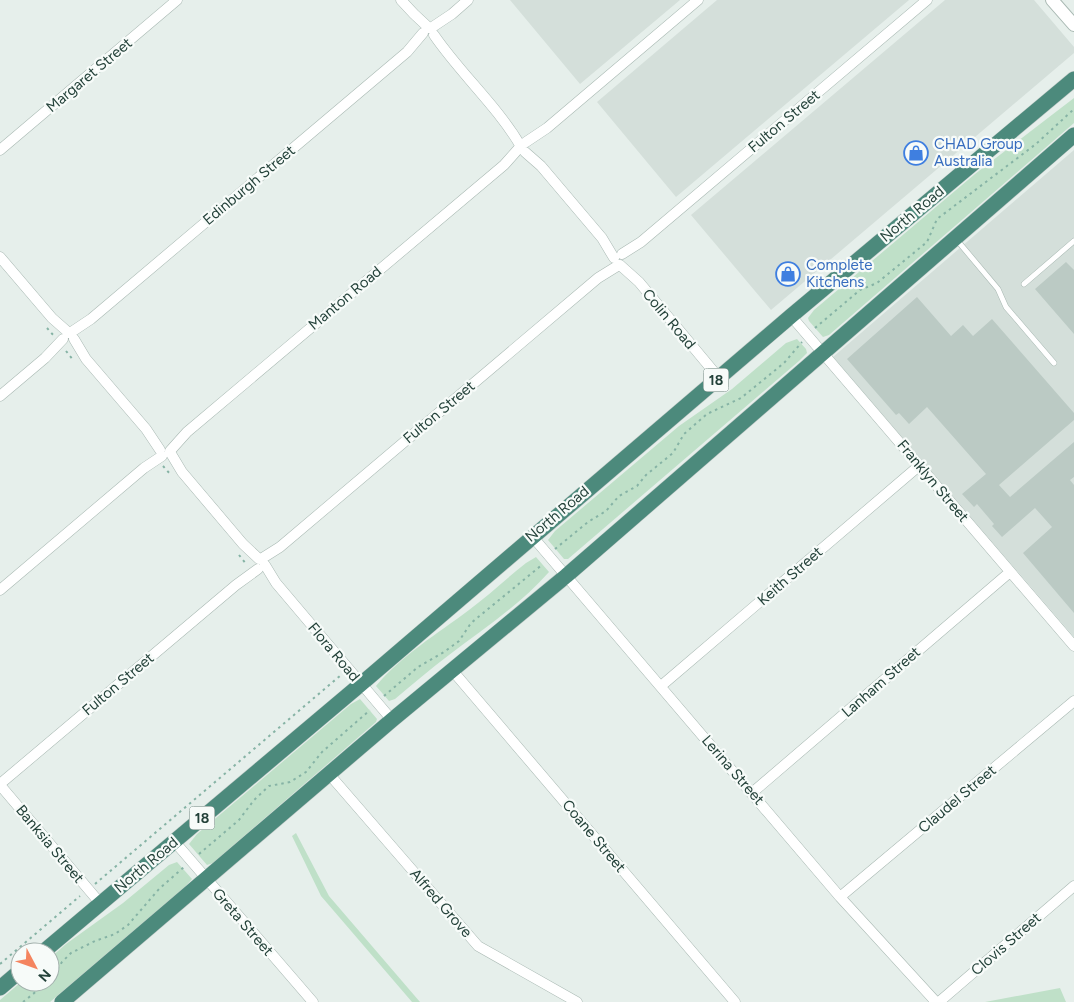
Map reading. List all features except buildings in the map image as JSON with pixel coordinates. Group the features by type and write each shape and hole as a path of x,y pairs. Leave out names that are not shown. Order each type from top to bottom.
{"highway":[{"name":"North Road","path":"54,942 361,684 791,316 1074,79"},
{"path":"62,1002 392,720 566,576 1074,135"},
{"path":"0,988 10,980"}],"street":[{"name":"Margaret Street","path":"0,150 177,0"},
{"name":"Colin Road","path":"402,0 719,378"},
{"name":"Edinburgh Street","path":"0,396 468,0"},
{"name":"Manton Road","path":"0,590 698,0"},
{"name":"Fulton Street","path":"0,784 927,0"},
{"path":"1052,0 1074,25"},
{"name":"Flora Road","path":"0,257 392,720"},
{"name":"Franklyn Street","path":"791,316 1074,646"},
{"name":"Keith Street","path":"661,686 920,465"},
{"name":"Lerina Street","path":"532,536 840,896 937,1002"},
{"name":"Lanham Street","path":"752,792 1010,572"},
{"name":"Coane Street","path":"452,670 735,1002"},
{"name":"Claudel Street","path":"840,896 1074,701"},
{"name":"Alfred Grove","path":"329,774 478,946 577,1002"},
{"name":"Banksia Street","path":"0,784 100,903"},
{"name":"Greta Street","path":"174,841 312,1002"},
{"name":"Clovis Street","path":"937,1002 1074,886"}],"lane":[{"path":"956,238 998,289 1006,307 1054,363"},
{"path":"1024,284 1074,241"}],"path":[{"path":"60,965 71,953 95,940 115,934 128,925 159,890 240,820 254,800 269,786 290,782 306,772 322,752 377,702 418,667 459,641 471,623 540,568 557,547 588,522 606,511 619,496 637,486 646,475 673,453 684,434 707,414 741,398 784,363 808,336 860,290 877,283 927,242 937,219 1036,144 1074,109"},
{"path":"23,1002 35,992"}],"shaded area":[{"path":"510,0 680,0 580,84"},
{"path":"717,0 909,0 676,197 597,102"},
{"path":"945,0 1034,0 1074,47 1074,53 771,310 691,215"},
{"path":"1074,150 1074,637 833,357"}],"green space":[{"path":"1074,98 1074,123 829,335 823,337 808,318 814,310 975,174"},
{"path":"797,339 806,349 807,353 799,361 568,559 564,559 548,540 555,531 679,426 732,389 786,343"},
{"path":"536,557 549,572 538,584 501,616 395,699 389,701 376,686 397,664"},
{"path":"360,699 377,719 376,722 213,863 207,865 189,844 197,834 351,704"},
{"path":"296,833 329,896 420,1002 412,1002 321,896 292,836"},
{"path":"177,862 192,879 184,888 50,1002 0,1002 10,991 60,992 60,949 123,903 169,865"},
{"path":"1060,988 1066,1002 985,1002"}],"place":[{"name":"CHAD Group Australia","path":"916,153"},
{"name":"Complete Kitchens","path":"788,274"}]}
